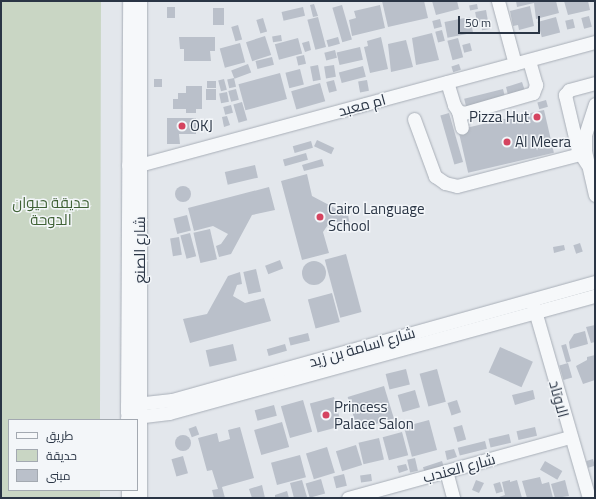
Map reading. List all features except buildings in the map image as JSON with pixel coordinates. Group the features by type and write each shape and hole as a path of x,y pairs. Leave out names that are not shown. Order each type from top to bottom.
{"street":[{"name":"شارع الصنع","path":"129,1 134,165"},
{"name":"شارع الصنع","path":"132,413 134,165 140,1"},
{"path":"498,1 515,64"},
{"name":"ام معبد","path":"134,165 595,42"},
{"path":"458,111 464,113 533,93 536,85 529,60"},
{"path":"447,82 458,111 462,128"},
{"path":"595,84 568,90 565,95 595,195"},
{"path":"584,159 585,134 595,104"},
{"path":"414,119 435,176 445,183 457,186 584,159"},
{"name":"شارع اسامة بن زيد","path":"132,413 169,413 533,306 595,282"},
{"name":"شارع اسامة بن زيد","path":"533,306 595,296"},
{"name":"الاوتاد","path":"533,306 569,437 589,498"},
{"name":"شارع العندب","path":"348,498 569,437"},
{"path":"446,471 453,498"},
{"name":"شارع الصنع","path":"138,477 140,498"}],"green space":[{"name":"حديقة حيوان الدوحة","path":"1,1 101,1 100,419 8,419 8,491 100,491 100,498 1,498"}],"place":[{"name":"Pizza Hut","path":"537,117"},
{"name":"OKJ","path":"182,126"},
{"name":"Al Meera","path":"507,142"},
{"name":"Cairo Language School","path":"320,217"},
{"name":"Princess Palace Salon","path":"326,415"}]}
